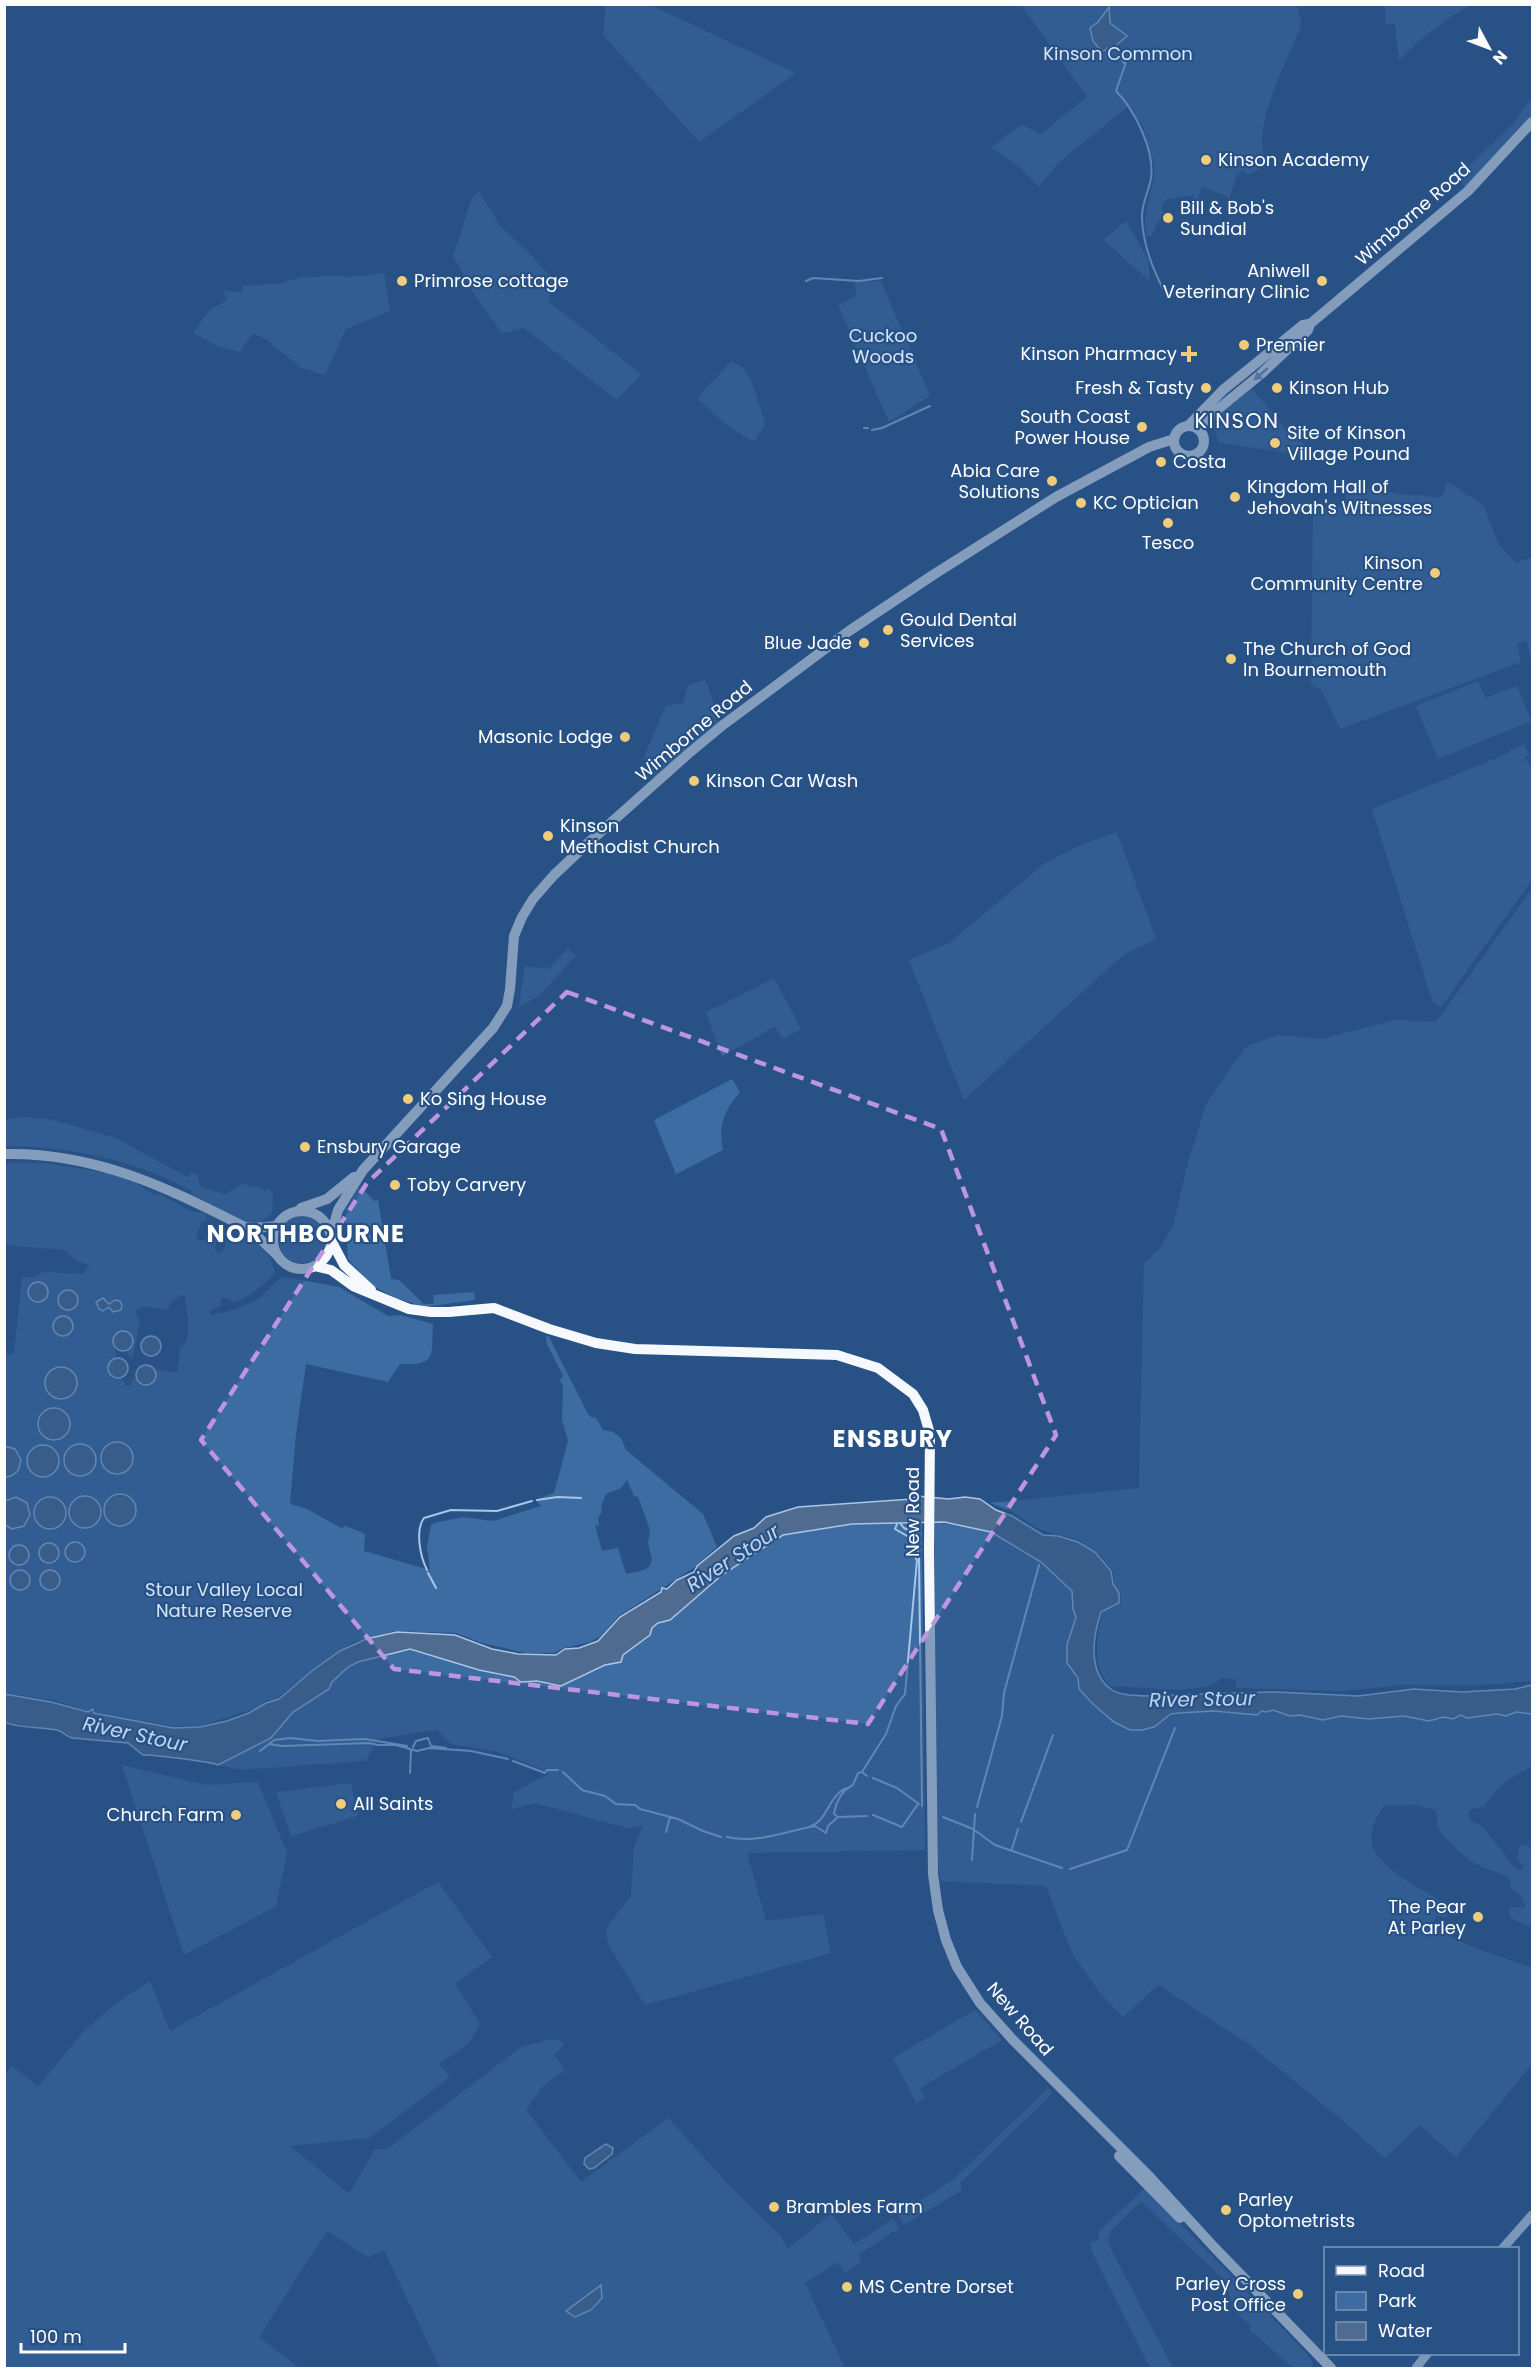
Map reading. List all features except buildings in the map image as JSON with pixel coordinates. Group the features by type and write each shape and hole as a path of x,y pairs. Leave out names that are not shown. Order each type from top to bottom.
{"main road":[{"name":"Wimborne Road","path":"1200,430 1206,419 1268,368 1308,330 1310,324 1468,191 1533,122"},
{"name":"Wimborne Road","path":"1188,426 1228,385 1303,325 1310,324"},
{"path":"1188,426 1200,430 1204,438 1204,446 1199,453 1192,456 1179,453 1174,439 1177,432 1188,426"},
{"name":"Wimborne Road","path":"297,1211 327,1199 363,1170 493,1028 507,1006 514,936 522,917 532,900 554,875 614,819 723,725 849,631 1056,497 1149,447 1174,439"},
{"path":"4,1154 59,1158 117,1170 161,1185 243,1226 254,1233 278,1256 291,1267 307,1269 326,1256 331,1238 321,1218 310,1212 297,1211 285,1216 276,1226 273,1242 278,1256"},
{"name":"Wimborne Road","path":"331,1238 338,1210 363,1170"},
{"path":"243,1226 255,1228 276,1226"},
{"name":"New Road","path":"331,1238 344,1265 378,1296"},
{"name":"New Road","path":"314,1266 331,1270 353,1286 401,1306 431,1312 494,1308 549,1329 596,1343 635,1349 837,1355 878,1368 904,1385 913,1394 923,1410 930,1434 933,1874 938,1911 957,1967 980,2003 1076,2104 1142,2180 1189,2227 1214,2247 1331,2368"},
{"path":"1504,2247 1531,2217"},
{"name":"New Road","path":"1276,2311 1324,2353"},
{"name":"New Road","path":"1326,2355 1339,2368"},
{"path":"1416,2368 1426,2355"}],"highlighted area":[{"path":"567,992 941,1129 1056,1435 868,1724 394,1669 201,1440 367,1183"}],"green space":[{"path":"1385,4 1470,5 1433,30 1399,60 1395,24 1385,24"},
{"path":"606,5 650,5 796,73 699,142 603,35"},
{"name":"Kinson Common","path":"1021,5 1297,5 1302,26 1295,22 1301,27 1276,83 1263,129 1265,165 1249,175 1243,171 1237,174 1229,199 1227,196 1202,187 1195,205 1193,195 1167,199 1162,205 1164,217 1157,223 1152,236 1147,236 1146,240 1145,216 1154,177 1154,163 1143,127 1130,105 1059,162 1039,187 1018,166 991,147 1022,124 1040,135 1087,97"},
{"path":"1532,98 1532,122 1468,191 1456,178 1512,125"},
{"path":"479,191 500,226 553,280 548,301 641,374 617,400 524,328 502,333 475,296 453,256 472,198"},
{"path":"1126,221 1148,259 1150,282 1104,240"},
{"path":"384,273 390,311 346,329 325,375 301,368 267,340 253,333 240,352 220,347 193,333 209,311 227,300 223,291 243,292 243,286 282,283 303,277 351,277"},
{"name":"Cuckoo Woods","path":"881,281 930,396 889,422 838,305 856,296 855,282"},
{"path":"731,362 744,370 756,395 765,425 755,440 750,440 723,422 697,398"},
{"path":"1249,385 1293,438 1305,445 1313,457 1311,463 1286,453 1218,442 1217,435 1208,420"},
{"path":"1343,481 1392,493 1439,498 1445,492 1445,485 1450,483 1484,506 1499,545 1516,563 1532,557 1532,666 1527,641 1517,643 1521,662 1340,729 1322,691 1311,684 1313,507 1344,507 1346,496"},
{"path":"705,680 723,725 657,782 644,757 666,706 683,703 688,685"},
{"path":"1478,681 1485,698 1517,686 1531,721 1438,759 1416,706"},
{"path":"1524,744 1529,754 1525,757 1532,770 1532,880 1441,1007 1433,1003 1372,809 1509,753 1509,750"},
{"path":"1117,832 1156,939 1123,955 964,1100 909,960 949,943 1045,863 1080,845"},
{"path":"1532,889 1532,1681 1468,1686 1404,1685 1342,1691 1237,1688 1235,1679 1222,1678 1211,1686 1179,1690 1110,1686 1100,1669 1097,1651 1102,1613 1121,1604 1121,1595 1115,1585 1113,1571 1098,1553 1079,1540 1041,1530 1011,1511 990,1503 1139,1488 1144,1263 1160,1249 1174,1223 1188,1162 1207,1102 1246,1047 1277,1035 1322,1039 1395,1020 1436,1022"},
{"path":"568,948 577,954 539,996 519,1007 525,966 549,969"},
{"path":"774,978 801,1029 783,1039 775,1027 722,1056 706,1012"},
{"path":"732,1079 740,1092 726,1112 721,1133 723,1150 676,1174 654,1120"},
{"path":"21,1117 49,1119 116,1138 189,1178 189,1173 195,1173 198,1176 199,1186 219,1193 227,1194 241,1184 265,1191 268,1189 273,1194 272,1213 260,1225 252,1224 191,1194 192,1191 170,1180 125,1163 78,1152 5,1146 5,1120"},
{"name":"Stour Valley Local Nature Reserve","path":"9,1162 45,1163 107,1173 132,1180 150,1193 161,1195 193,1212 205,1213 207,1220 201,1222 196,1239 203,1241 216,1227 222,1236 216,1243 215,1249 218,1253 223,1250 226,1241 232,1235 252,1239 269,1256 275,1272 256,1290 234,1303 227,1298 221,1298 221,1305 210,1311 210,1315 235,1309 253,1301 285,1277 339,1287 388,1316 400,1315 433,1324 430,1357 420,1363 400,1364 388,1382 306,1364 296,1434 290,1504 307,1509 341,1528 346,1526 365,1534 364,1551 430,1570 427,1547 431,1525 434,1523 463,1517 493,1521 541,1506 537,1502 540,1498 554,1493 568,1441 562,1420 563,1387 560,1380 563,1376 547,1344 548,1335 588,1414 596,1418 603,1430 613,1432 621,1438 626,1450 703,1514 717,1547 692,1569 619,1616 601,1636 590,1642 564,1648 554,1653 526,1653 482,1643 456,1633 395,1631 353,1642 318,1665 277,1698 265,1701 260,1707 199,1726 171,1726 96,1712 94,1706 88,1711 53,1700 5,1693 5,1354 14,1354 22,1277 32,1277 42,1272 84,1274 89,1265 76,1261 65,1250 5,1245 4,1168","holes":["182,1295 185,1297 188,1331 185,1344 180,1349 177,1373 154,1369 154,1377 150,1382 147,1384 140,1382 137,1378 131,1381 130,1386 126,1386 121,1377 112,1376 108,1367 116,1359 113,1340 119,1332 126,1332 129,1348 126,1350 130,1357 133,1357 140,1320 135,1314 138,1308 168,1310 171,1301","627,1480 634,1496 638,1497 650,1530 648,1543 652,1559 650,1566 644,1570 626,1574 618,1548 602,1551 595,1525 599,1526 598,1518 602,1512 601,1506 606,1494 621,1488"]},
{"path":"364,1186 364,1190 374,1201 378,1200 391,1279 399,1280 424,1304 434,1304 433,1295 474,1292 475,1300 425,1307 396,1298 371,1285 348,1259 345,1210 359,1187"},
{"path":"297,1215 307,1215 319,1222 326,1234 326,1244 319,1256 307,1263 297,1263 282,1252 278,1244 278,1234 289,1219"},
{"path":"922,1522 925,1850 747,1853 766,1921 823,1914 831,1953 645,2005 608,1944 606,1933 610,1923 631,1896 634,1846 644,1825 628,1828 535,1803 511,1809 514,1792 549,1774 499,1752 451,1744 437,1730 378,1739 366,1761 240,1770 218,1765 271,1738 293,1712 348,1667 358,1662 410,1649 479,1670 514,1677 520,1682 537,1681 550,1685 596,1671 605,1665 621,1662 623,1655 650,1635 652,1628 658,1623 670,1620 722,1575 783,1535 852,1524"},
{"path":"934,1522 991,1531 1041,1562 1072,1591 1075,1620 1066,1657 1068,1666 1076,1676 1079,1689 1161,1722 1171,1716 1194,1711 1257,1715 1273,1709 1290,1716 1300,1715 1323,1720 1341,1716 1453,1719 1461,1715 1467,1718 1497,1714 1506,1716 1516,1712 1532,1714 1532,1766 1506,1782 1485,1806 1469,1810 1469,1819 1484,1828 1515,1868 1523,1870 1517,1857 1520,1845 1527,1845 1532,1851 1532,1928 1510,1918 1509,1907 1525,1907 1522,1897 1510,1888 1511,1880 1472,1862 1459,1851 1438,1828 1436,1810 1416,1805 1383,1806 1371,1833 1374,1848 1380,1859 1402,1877 1448,1906 1447,1917 1436,1916 1433,1923 1442,1931 1480,1950 1532,1968 1532,2067 1531,2065 1456,2157 1419,2125 1385,2158 1250,2045 1158,1985 1123,2017 1100,1993 1072,1953 1046,1886 940,1881"},
{"path":"122,1765 206,1785 258,1782 287,1853 276,1906 184,1955"},
{"path":"351,1784 358,1816 291,1836 276,1792"},
{"path":"438,1882 492,1957 455,1984 480,2024 468,2044 439,2064 450,2077 369,2138 290,2146 349,2194 375,2149 387,2149 521,2047 549,2040 560,2040 564,2045 554,2055 565,2070 542,2087 526,2110 581,2182 668,2118 730,2186 780,2235 788,2249 831,2214 854,2244 893,2219 899,2228 858,2255 862,2262 845,2273 838,2262 805,2283 845,2368 440,2368 384,2250 368,2257 327,2231 259,2337 299,2368 5,2368 4,2077 11,2065 38,2087 84,2031 116,2003 150,1981 170,2031"},
{"path":"975,2010 1002,2040 920,2088 925,2098 916,2103 893,2058"},
{"path":"1048,2088 1053,2093 960,2183 962,2190 904,2225 898,2215 954,2179"},
{"path":"1145,2188 1292,2338 1312,2360 1313,2368 1293,2368 1250,2330 1250,2325 1234,2310 1225,2281 1141,2201 1111,2231 1108,2240 1173,2368 1150,2368 1092,2252 1090,2242 1099,2241 1099,2232 1102,2228"}],"water":[{"path":"1109,7 1110,23 1127,36 1114,47 1111,46 1102,52 1093,41 1090,28 1098,22"},
{"path":"38,1282 45,1285 48,1292 45,1299 38,1302 31,1299 28,1292 31,1285"},
{"path":"68,1290 75,1293 78,1300 75,1307 68,1310 61,1307 58,1300 61,1293"},
{"path":"103,1298 109,1304 115,1300 120,1301 121,1310 113,1312 109,1307 103,1311 99,1309 96,1302"},
{"path":"63,1316 70,1319 73,1326 70,1333 63,1336 56,1333 53,1326 56,1319"},
{"path":"123,1331 130,1334 133,1341 130,1348 123,1351 116,1348 113,1341 116,1334"},
{"path":"151,1336 158,1339 161,1346 158,1353 151,1356 144,1353 141,1346 144,1339"},
{"path":"118,1358 125,1361 128,1368 125,1375 118,1378 111,1375 108,1368 111,1361"},
{"path":"146,1365 153,1368 156,1375 153,1382 146,1385 139,1382 136,1375 139,1368"},
{"path":"61,1367 72,1372 77,1383 72,1394 61,1399 50,1394 45,1383 50,1372"},
{"path":"54,1408 65,1413 70,1424 65,1435 54,1440 43,1435 38,1424 43,1413"},
{"path":"117,1442 128,1447 133,1458 128,1469 117,1474 106,1469 101,1458 106,1447"},
{"path":"80,1444 91,1449 96,1460 91,1471 80,1476 69,1471 64,1460 69,1449"},
{"path":"43,1445 54,1450 59,1461 54,1472 43,1477 32,1472 27,1461 32,1450"},
{"path":"4,1446 15,1449 21,1460 18,1471 5,1477"},
{"path":"120,1494 131,1499 136,1510 131,1521 120,1526 109,1521 104,1510 109,1499"},
{"path":"85,1496 96,1501 101,1512 96,1523 85,1528 74,1523 69,1512 74,1501"},
{"name":"River Stour","path":"917,1496 980,1499 1043,1535 1058,1536 1078,1542 1095,1552 1111,1571 1113,1584 1119,1593 1119,1603 1101,1612 1094,1643 1095,1664 1104,1683 1119,1693 1144,1696 1276,1692 1358,1696 1414,1689 1462,1692 1515,1689 1532,1685 1532,1714 1516,1712 1506,1716 1497,1714 1467,1718 1461,1715 1453,1719 1444,1717 1429,1721 1404,1716 1369,1719 1341,1716 1323,1720 1300,1715 1290,1716 1273,1710 1262,1711 1257,1715 1214,1711 1171,1714 1154,1727 1130,1730 1114,1722 1094,1705 1079,1689 1078,1678 1067,1663 1067,1645 1076,1617 1072,1591 1041,1562 991,1532 944,1522 852,1524 783,1535 722,1575 670,1620 658,1623 652,1628 650,1635 623,1655 621,1662 605,1665 561,1686 537,1681 521,1682 514,1677 479,1670 410,1649 358,1662 348,1667 332,1682 329,1689 293,1712 271,1738 218,1765 143,1755 128,1743 73,1738 57,1730 5,1722 4,1694 51,1702 88,1712 93,1709 94,1713 173,1728 200,1727 227,1721 279,1699 340,1651 366,1639 397,1632 455,1635 492,1649 518,1654 556,1655 565,1649 579,1648 598,1641 620,1617 661,1592 662,1588 667,1589 677,1580 694,1572 697,1566 734,1536 754,1528 766,1517 798,1507 912,1499"},
{"path":"16,1497 27,1503 30,1515 24,1526 12,1529 5,1525 5,1501"},
{"path":"50,1497 61,1502 66,1513 61,1524 50,1529 39,1524 34,1513 39,1502"},
{"path":"75,1542 82,1545 85,1552 82,1559 75,1562 68,1559 65,1552 68,1545"},
{"path":"49,1543 56,1546 59,1553 56,1560 49,1563 42,1560 39,1553 42,1546"},
{"path":"19,1545 26,1548 29,1555 26,1562 19,1565 12,1562 9,1555 12,1548"},
{"path":"20,1570 27,1573 30,1580 27,1587 20,1590 13,1587 10,1580 13,1573"},
{"path":"50,1570 57,1573 60,1580 57,1587 50,1590 43,1587 40,1580 43,1573"},
{"path":"606,2144 613,2148 612,2154 594,2168 589,2169 584,2164 585,2158"},
{"path":"601,2285 602,2298 591,2310 575,2317 566,2311"}],"waterway":[{"path":"1123,55 1121,58 1125,65 1116,91 1136,120 1150,156 1151,178 1142,218 1144,239 1150,259 1167,296"},
{"path":"1123,55 1127,59 1125,65"},
{"path":"806,281 813,278 859,281 882,278"},
{"path":"872,430 882,428 930,406"},
{"path":"537,1500 558,1497 581,1498"},
{"path":"427,1570 422,1558 420,1543 420,1529 424,1518 451,1510 497,1511 532,1501"},
{"path":"900,1523 914,1533 919,1558 922,1806"},
{"path":"867,1776 862,1772 886,1734 896,1706 905,1694 917,1560 914,1540 895,1529 897,1524"},
{"path":"977,1807 1002,1716 1004,1693 1039,1565"},
{"path":"428,1573 436,1588"},
{"path":"1070,1869 1127,1850 1175,1728"},
{"path":"1021,1822 1053,1735"},
{"path":"269,1744 274,1740 290,1738 318,1741 365,1739 407,1746"},
{"path":"413,1747 416,1741 428,1738 431,1746 446,1748"},
{"path":"260,1751 269,1744 282,1746 369,1743 396,1745 417,1751 429,1748 471,1751 508,1759"},
{"path":"410,1773 411,1750"},
{"path":"513,1761 545,1773 547,1770 558,1770"},
{"path":"563,1772 582,1790 605,1796 616,1804 635,1805 640,1809 678,1819 721,1837"},
{"path":"862,1772 858,1773 853,1785 840,1797 834,1814 838,1817 867,1816"},
{"path":"873,1778 897,1788 919,1804"},
{"path":"811,1826 817,1823 836,1796 847,1788"},
{"path":"873,1815 902,1827 918,1804"},
{"path":"972,1860 975,1814"},
{"path":"666,1832 670,1817"},
{"path":"727,1837 761,1838 815,1826 826,1833 828,1826 838,1817"},
{"path":"943,1817 973,1829 995,1845 1062,1868"},
{"path":"1012,1849 1018,1829"}],"place":[{"name":"Kinson Academy","path":"1206,160"},
{"name":"Bill & Bob's Sundial","path":"1168,218"},
{"name":"Primrose cottage","path":"402,281"},
{"name":"Aniwell Veterinary Clinic","path":"1322,281"},
{"name":"Premier","path":"1244,345"},
{"name":"Kinson Pharmacy","path":"1189,354"},
{"name":"Fresh & Tasty","path":"1206,388"},
{"name":"Kinson Hub","path":"1277,388"},
{"name":"South Coast Power House","path":"1142,427"},
{"name":"Site of Kinson Village Pound","path":"1275,443"},
{"name":"Costa","path":"1161,462"},
{"name":"Abia Care Solutions","path":"1052,481"},
{"name":"Kingdom Hall of Jehovah's Witnesses","path":"1235,497"},
{"name":"KC Optician","path":"1081,503"},
{"name":"Tesco","path":"1168,523"},
{"name":"Kinson Community Centre","path":"1435,573"},
{"name":"Gould Dental Services","path":"888,630"},
{"name":"Blue Jade","path":"864,643"},
{"name":"The Church of God In Bournemouth","path":"1231,659"},
{"name":"Masonic Lodge","path":"625,737"},
{"name":"Kinson Car Wash","path":"694,781"},
{"name":"Kinson Methodist Church","path":"548,836"},
{"name":"Ko Sing House","path":"408,1099"},
{"name":"Ensbury Garage","path":"305,1147"},
{"name":"Toby Carvery","path":"395,1185"},
{"name":"All Saints","path":"341,1804"},
{"name":"Church Farm","path":"236,1815"},
{"name":"The Pear At Parley","path":"1478,1917"},
{"name":"Brambles Farm","path":"774,2207"},
{"name":"Parley Optometrists","path":"1226,2210"},
{"name":"MS Centre Dorset","path":"847,2287"},
{"name":"Parley Cross Post Office","path":"1298,2294"}],"district":[{"name":"KINSON","path":"1237,421"},
{"name":"NORTHBOURNE","path":"306,1234"},
{"name":"ENSBURY","path":"893,1439"}]}
